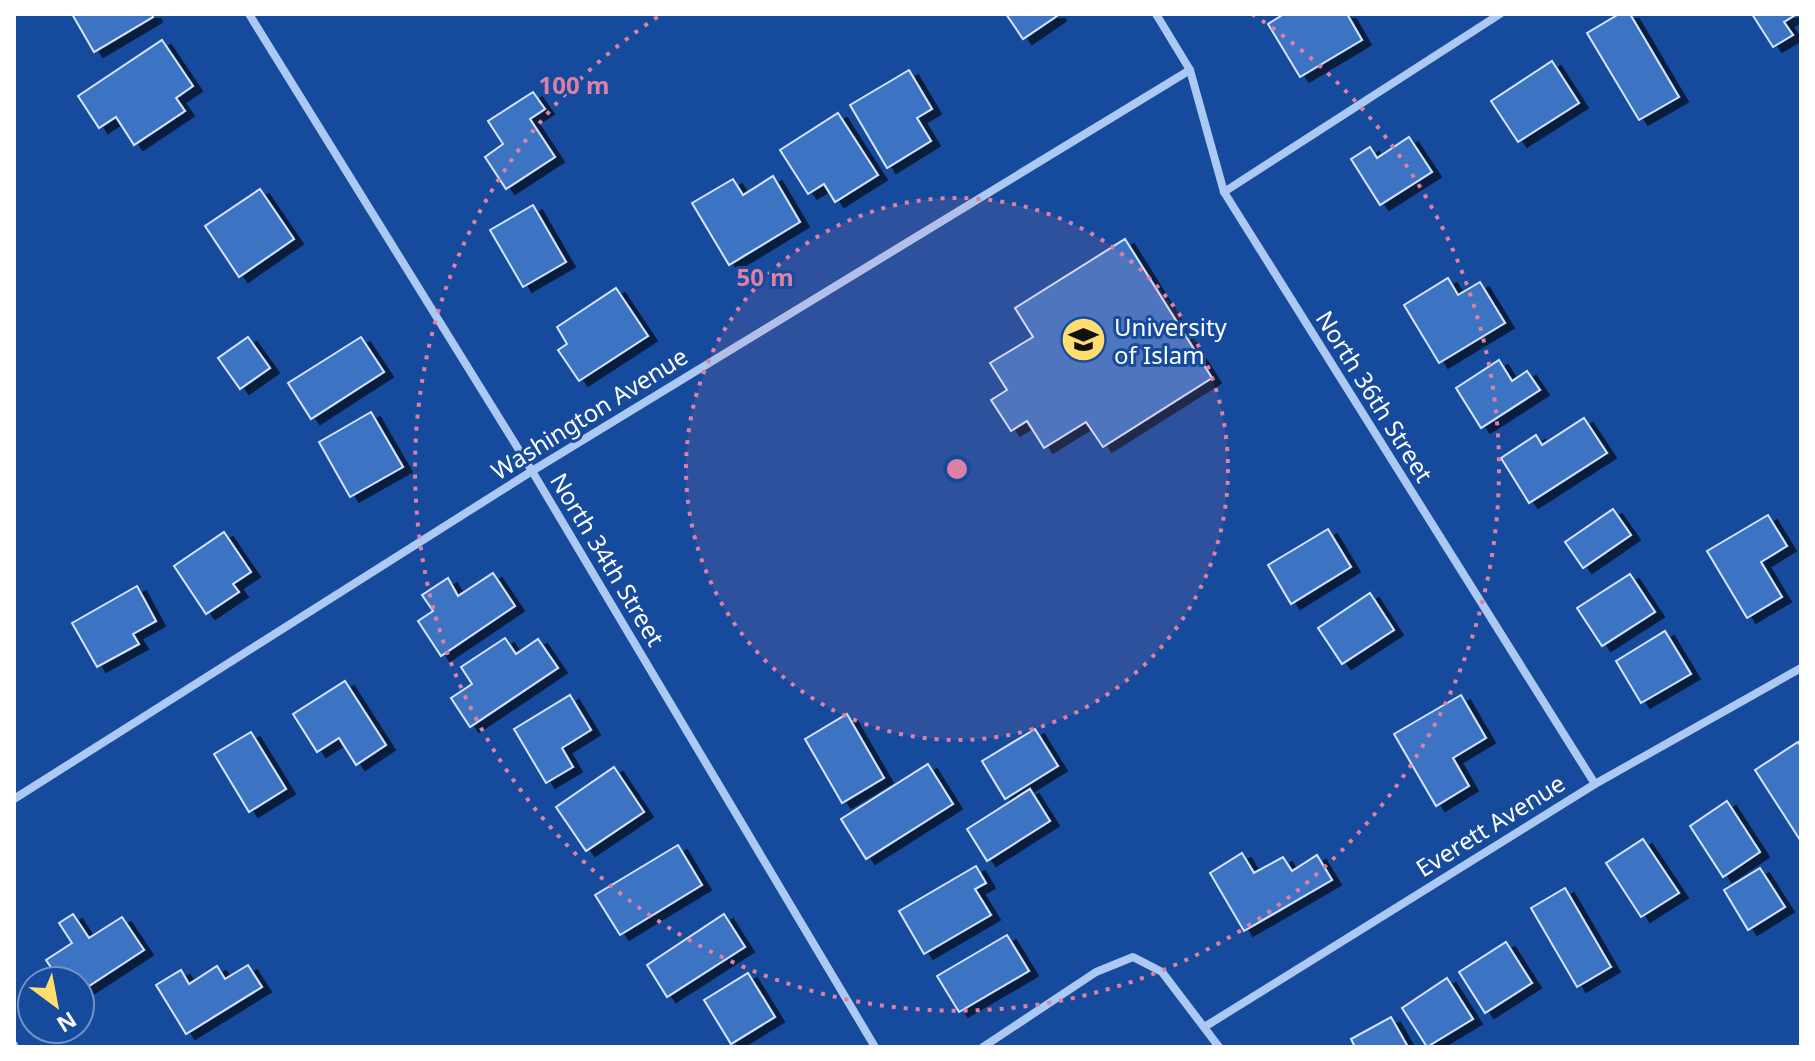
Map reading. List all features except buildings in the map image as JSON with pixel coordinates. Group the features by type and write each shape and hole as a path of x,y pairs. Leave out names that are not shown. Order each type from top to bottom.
{"street":[{"name":"North 34th Street","path":"249,14 532,471 875,1047"},
{"name":"North 36th Street","path":"1156,14 1190,70 1224,192 1595,784"},
{"path":"1224,192 1500,14"},
{"name":"Washington Avenue","path":"14,799 532,471 1190,70"},
{"name":"Everett Avenue","path":"1206,1026 1595,784 1801,668"},
{"path":"983,1047 1096,972 1133,957 1162,972 1219,1047"}],"place":[{"name":"University of Islam","path":"1083,340"}]}
